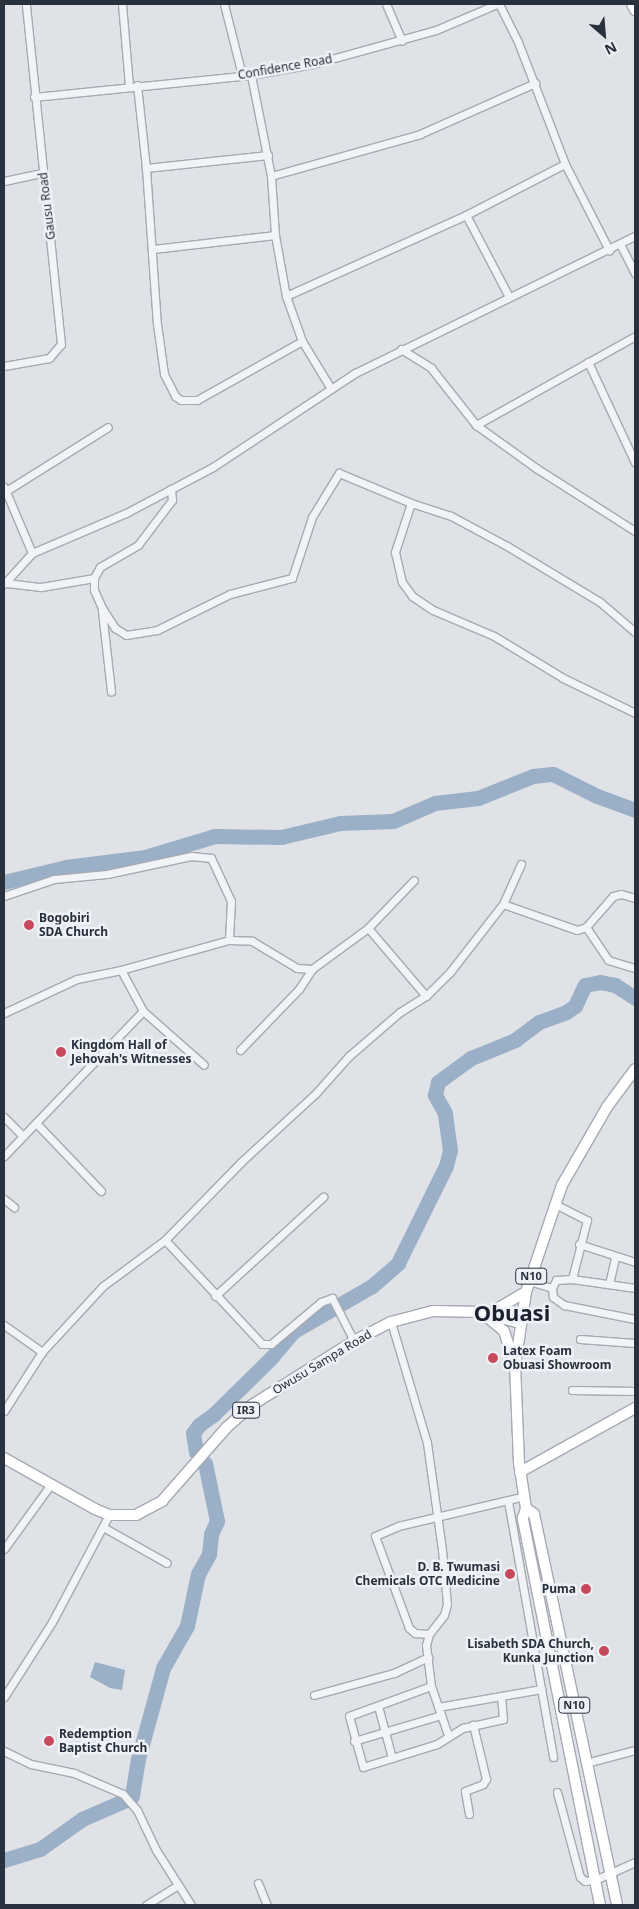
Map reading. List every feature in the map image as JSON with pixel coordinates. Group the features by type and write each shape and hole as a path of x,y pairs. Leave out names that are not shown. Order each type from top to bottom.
{"main road":[{"path":"632,4 635,10"},
{"name":"N10","path":"600,1905 523,1518 526,1508 520,1472 515,1366 520,1322 526,1292 555,1204 588,1139 635,1069"},
{"path":"515,1366 504,1331 484,1313 526,1292"},
{"name":"Owusu Sampa Road","path":"4,1458 109,1515 124,1517 149,1510 162,1501 227,1427 252,1405 354,1340 391,1322 432,1311 484,1313 520,1322"},
{"path":"520,1472 635,1408"},
{"name":"N10","path":"526,1508 534,1514 617,1905"}],"street":[{"name":"Gausu Road","path":"4,366 49,358 61,344 34,97 26,4"},
{"path":"122,4 129,86"},
{"path":"224,4 242,75"},
{"path":"386,4 402,41"},
{"name":"Confidence Road","path":"34,97 137,85 251,75 313,64 402,41 498,4"},
{"path":"498,4 535,83 565,164 609,250"},
{"path":"251,75 268,155 275,235 286,296 302,341 330,387"},
{"path":"271,176 420,134 535,83"},
{"path":"137,85 153,248 160,353 167,382 174,396 190,401 204,397 302,341"},
{"path":"146,168 268,155"},
{"path":"286,296 466,215 565,164"},
{"path":"4,180 43,173"},
{"path":"466,215 509,297"},
{"path":"153,248 275,235"},
{"path":"5,584 32,553 72,538 171,490 213,467 330,387 401,349 635,236"},
{"path":"620,244 635,273"},
{"path":"476,425 635,336"},
{"path":"401,349 431,368 476,425 536,468 635,531"},
{"path":"588,362 635,463"},
{"path":"32,553 5,489 108,427"},
{"path":"171,490 172,500 138,545 100,567 94,578 94,590 102,608 115,628 126,635 136,635 169,626 247,588 292,578 312,517 339,473 450,516 507,546 600,602 635,632"},
{"path":"411,502 395,552 402,582 412,596 433,610 494,636 563,678 635,713"},
{"path":"5,584 42,587 94,578"},
{"path":"102,608 111,691"},
{"path":"4,896 54,879 107,874 191,856 206,856 214,862 231,901 229,940"},
{"path":"4,1411 42,1352 103,1286 165,1240 228,1176 316,1093 349,1056 400,1012 426,996 472,947 503,904 520,864"},
{"path":"240,1050 299,990 312,969 368,928 414,880"},
{"path":"503,904 564,928 577,930 586,928 613,896 621,894 635,898"},
{"path":"368,928 426,996"},
{"path":"586,928 608,960 635,968"},
{"path":"4,1013 77,979 121,970 229,940 252,941 297,968 312,969"},
{"path":"121,970 143,1011 204,1065"},
{"path":"4,1156 22,1135 36,1123 143,1011"},
{"path":"4,1116 22,1135"},
{"path":"36,1123 101,1191"},
{"path":"215,1296 323,1197"},
{"path":"4,1200 14,1207"},
{"path":"555,1204 587,1220 579,1244 572,1279"},
{"path":"165,1240 215,1296 262,1344 269,1345 320,1302 332,1298 354,1340"},
{"path":"579,1244 635,1262"},
{"path":"609,1284 615,1257"},
{"path":"635,1288 572,1279 556,1280 552,1288 553,1297 564,1305 635,1319"},
{"path":"529,1281 552,1288"},
{"path":"391,1322 426,1443 438,1518 447,1604 444,1615 429,1634 428,1657 431,1686 448,1734"},
{"path":"4,1325 42,1352"},
{"path":"580,1339 635,1343"},
{"path":"572,1390 635,1391"},
{"path":"4,1549 50,1484"},
{"path":"429,1634 415,1633 408,1628 375,1539 378,1532 524,1496"},
{"path":"508,1501 553,1757"},
{"path":"4,1697 52,1622 109,1515"},
{"path":"103,1527 167,1563"},
{"path":"314,1695 394,1673 428,1657"},
{"path":"431,1686 349,1716 354,1741 363,1767 437,1744 448,1734 504,1718 501,1696"},
{"path":"438,1707 541,1690"},
{"path":"378,1706 392,1758"},
{"path":"354,1741 441,1715"},
{"path":"469,1814 465,1790 483,1784 486,1779 473,1726"},
{"path":"586,1762 635,1750"},
{"path":"4,1751 31,1764 74,1773 123,1794 137,1810 150,1841 191,1905"},
{"path":"558,1792 576,1871 585,1880 595,1880 610,1871 635,1862"},
{"path":"258,1883 266,1905"},
{"path":"146,1905 178,1885"}],"water":[{"path":"95,1662 125,1670 122,1690 110,1688 90,1677"}],"waterway":[{"path":"4,882 66,867 145,857 215,836 281,837 340,823 393,821 435,803 478,798 533,776 553,774 597,796 635,810"},
{"path":"196,1452 193,1433 199,1425 214,1414 271,1358 294,1331 372,1286 398,1263 446,1166 450,1150 445,1113 435,1095 438,1082 471,1058 515,1040 539,1022 566,1012 575,1006 585,985 600,982 615,985 635,998"},
{"path":"132,1796 138,1759 163,1668 187,1626 198,1574 209,1554 211,1534 217,1521 205,1463"},
{"path":"4,1860 40,1849 82,1819 126,1800"}],"place":[{"name":"Bogobiri SDA Church","path":"29,925"},
{"name":"Kingdom Hall of Jehovah's Witnesses","path":"61,1052"},
{"name":"Latex Foam Obuasi Showroom","path":"493,1358"},
{"name":"D. B. Twumasi Chemicals OTC Medicine","path":"510,1574"},
{"name":"Puma","path":"586,1589"},
{"name":"Lisabeth SDA Church, Kunka Junction","path":"604,1651"},
{"name":"Redemption Baptist Church","path":"49,1741"}],"district":[{"name":"Obuasi","path":"512,1313"}]}
